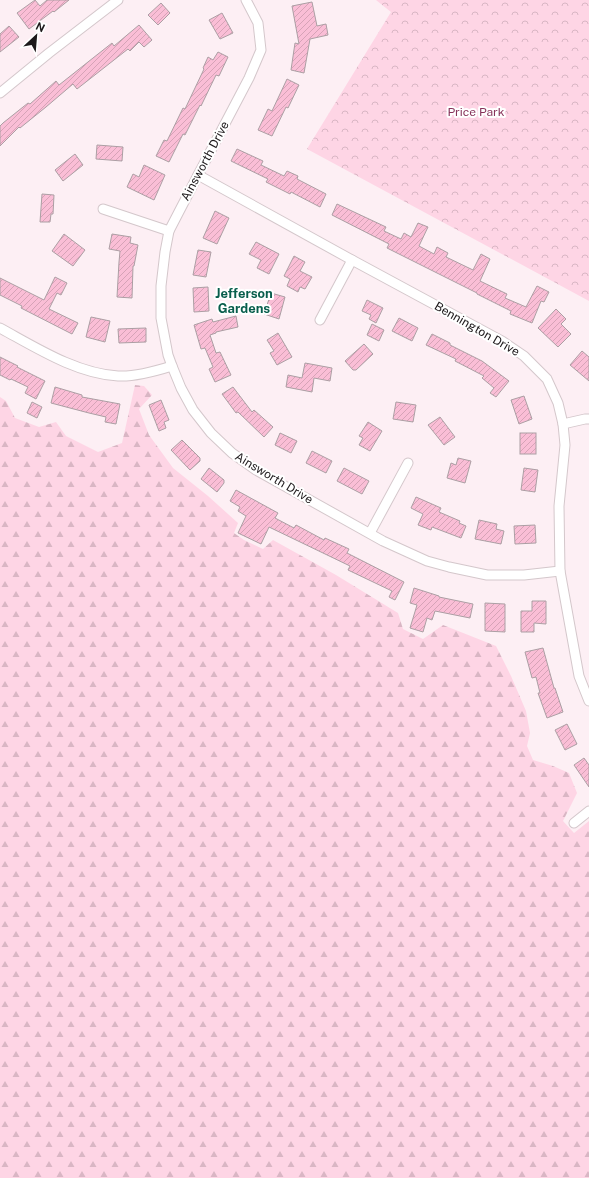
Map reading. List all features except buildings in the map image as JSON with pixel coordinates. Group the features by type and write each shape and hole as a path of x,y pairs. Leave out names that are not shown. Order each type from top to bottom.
{"street":[{"path":"0,93 118,0"},
{"name":"Ainsworth Drive","path":"246,0 258,23 261,50 250,78 169,231 160,286 161,318 168,355 193,410 211,433 232,453 256,470 383,541 427,561 449,568 487,575 524,575 560,571"},
{"name":"Bennington Drive","path":"198,175 502,341 524,356 547,379 558,403 563,424 565,445 559,506 560,571 579,676 587,690 589,701"},
{"path":"103,209 169,231"},
{"path":"320,320 352,260"},
{"path":"0,328 82,370 98,374 119,376 152,372 172,366"},
{"path":"563,424 589,419"},
{"path":"370,533 408,463"},
{"path":"574,823 589,811"}],"green space":[{"name":"Price Park","path":"376,0 589,0 589,301 307,149 391,12"},
{"path":"135,385 144,386 152,395 139,409 149,435 173,468 208,496 238,523 234,533 244,540 263,549 273,540 336,575 398,613 403,629 423,639 443,625 496,646 526,711 530,733 527,746 533,760 569,773 577,793 563,821 574,833 589,821 589,1178 0,1178 0,397 6,401 15,418 39,427 56,422 66,436 98,452 122,443"}],"district":[{"name":"Jefferson Gardens","path":"244,300"}]}
